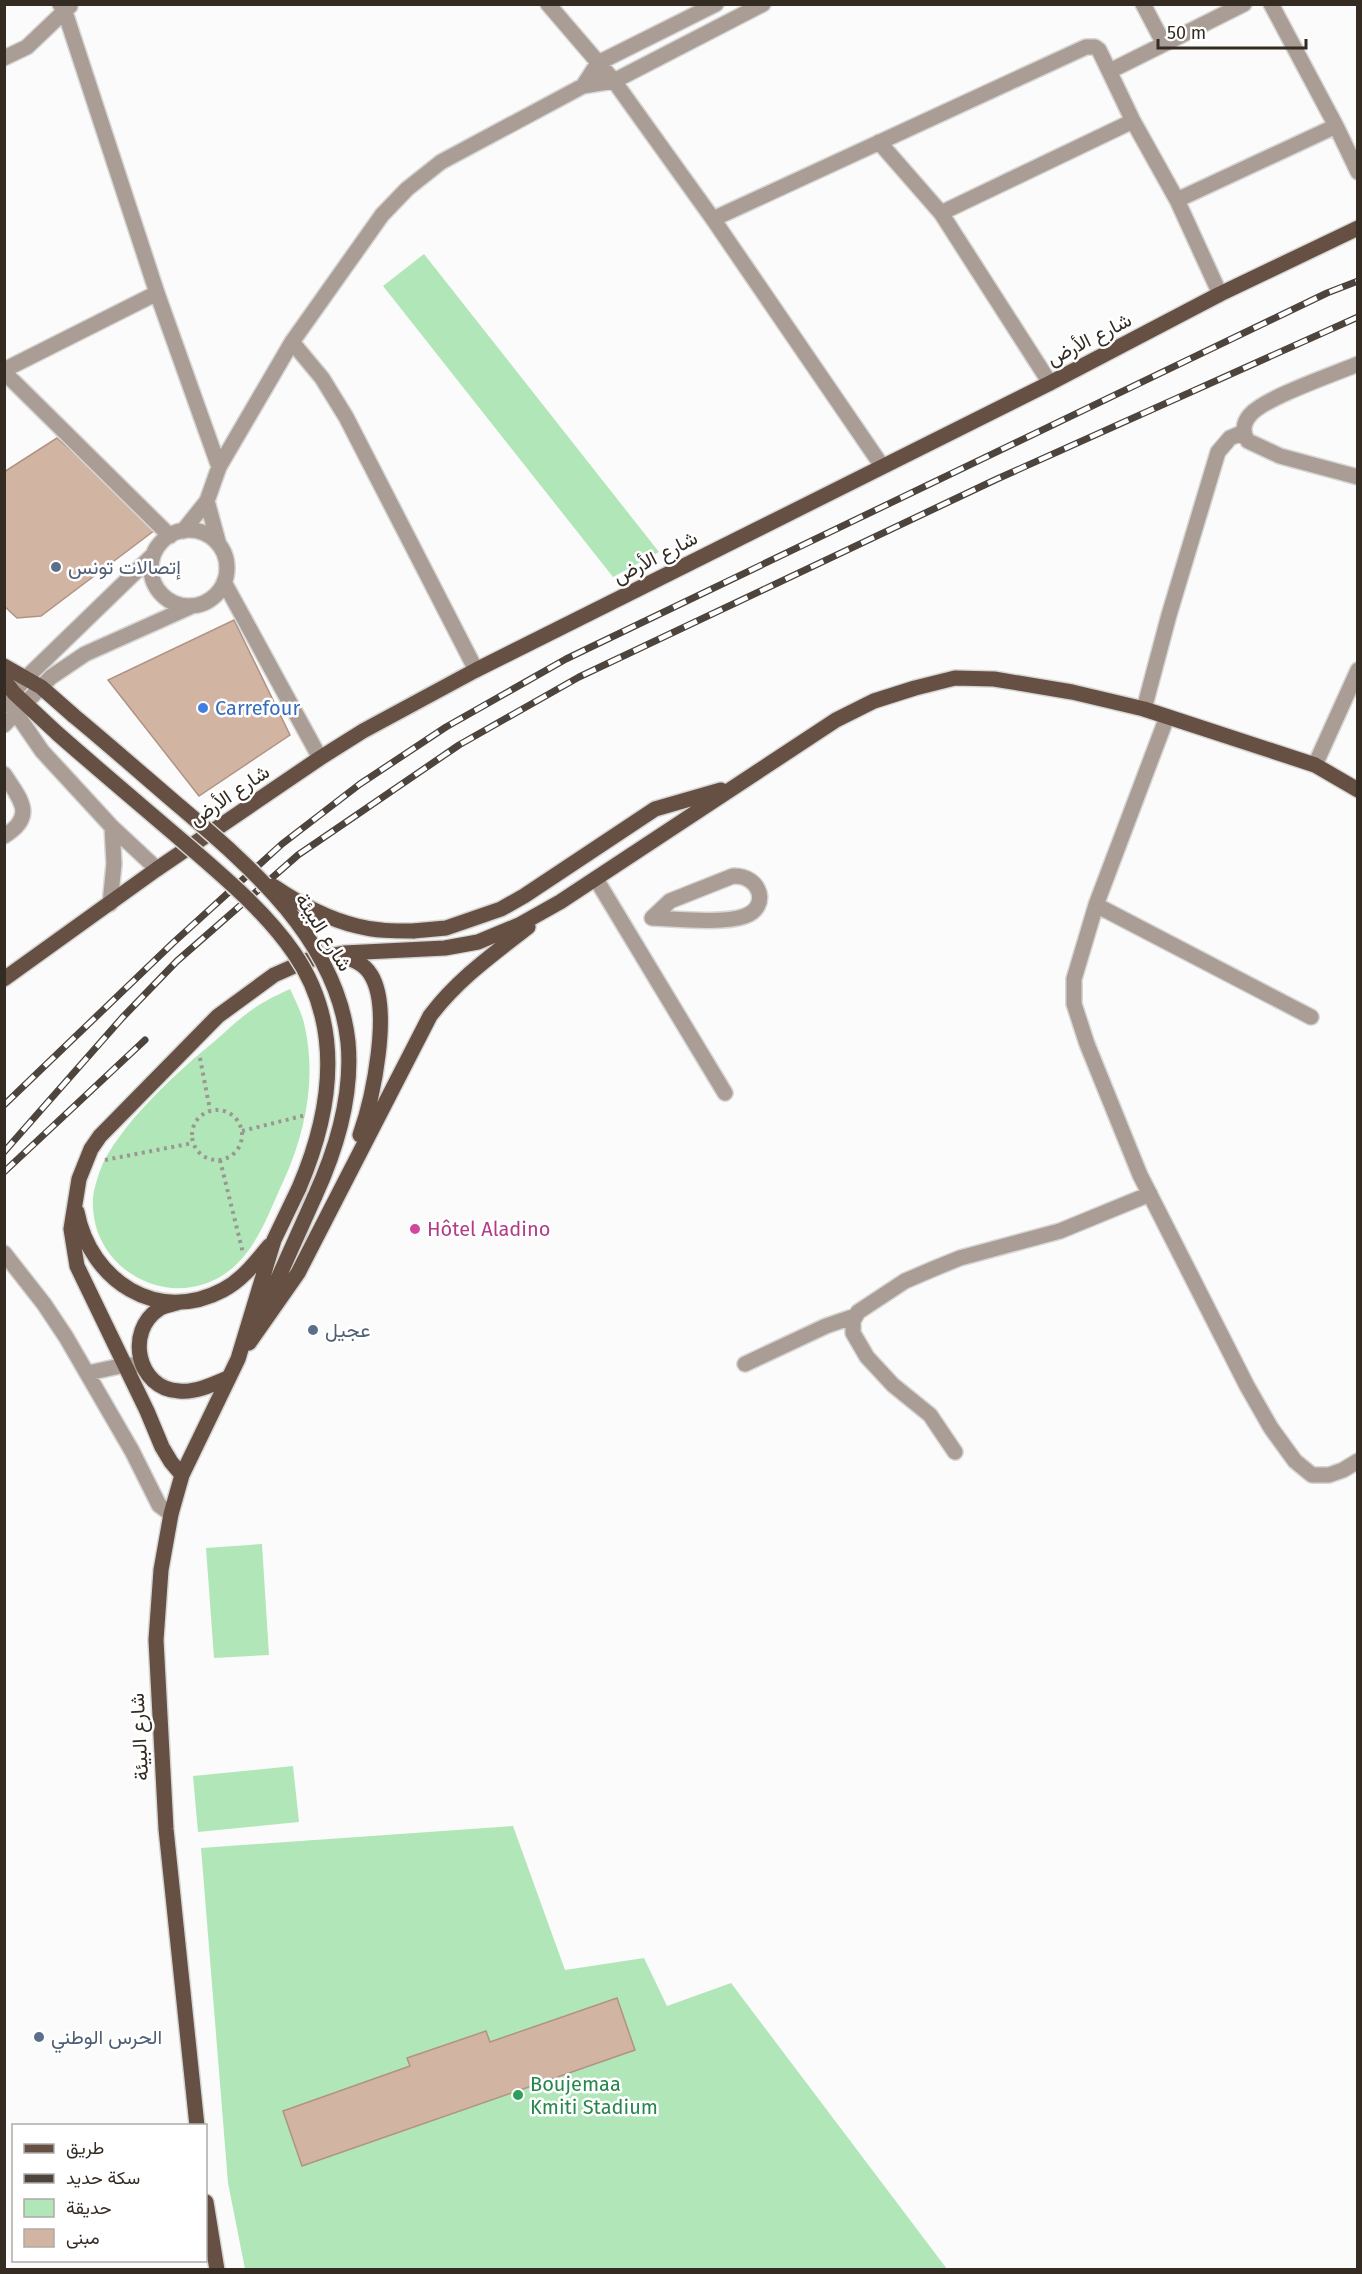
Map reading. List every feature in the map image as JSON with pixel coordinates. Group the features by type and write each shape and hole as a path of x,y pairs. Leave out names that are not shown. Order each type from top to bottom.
{"main road":[{"name":"شارع الأرض","path":"4,979 157,869 363,731 476,669 1050,383 1220,294 1358,228"},
{"name":"شارع البيئة","path":"4,666 41,687 218,838 255,873 287,909 329,974 341,1008 348,1041 349,1070 344,1113 331,1161 249,1343 228,1378 182,1475 171,1514 161,1570 156,1640 157,1698 166,1829 197,2124"},
{"path":"182,1475 162,1447 77,1266 71,1229 76,1194 84,1164 100,1136 218,1016 274,975 308,960 336,955 445,948 478,942 519,925 596,879 836,720 874,701 955,678 994,679 1072,692 1144,709 1315,765 1358,790"},
{"name":"شارع البيئة","path":"4,680 8,698 58,734 247,898 295,954 310,982 321,1011 327,1046 327,1092 320,1132 299,1188 274,1240 238,1359"},
{"path":"255,873 284,894 348,923 379,930 413,931 446,928 501,909 524,896 655,809 736,786"},
{"path":"249,1343 298,1273 413,1045 436,1008 472,969 560,902"},
{"path":"336,955 362,964 371,974 380,1007 379,1051 375,1081 364,1125 341,1188"},
{"path":"76,1194 80,1227 86,1243 94,1257 110,1275 129,1289 144,1296 159,1300 191,1300"},
{"path":"228,1378 192,1390 179,1392 165,1388 153,1380 142,1365 138,1342 142,1328 150,1316 161,1307 207,1297 236,1282 274,1240"},
{"path":"207,2208 217,2270"}],"street":[{"path":"548,4 614,81 713,219 882,466"},
{"path":"583,86 598,63 716,4"},
{"path":"8,698 153,555 163,541 176,533 207,501 219,467 292,342 382,215 424,173 583,86 614,81 763,4"},
{"path":"1143,4 1164,44"},
{"path":"1110,71 1244,4"},
{"path":"1271,4 1358,172"},
{"path":"4,58 27,47 65,7 157,293 219,467"},
{"path":"713,219 1086,47 1095,47 1099,50 1110,71 1132,121 1177,200 1220,294"},
{"path":"941,213 1132,121"},
{"path":"1177,200 1336,126"},
{"path":"879,142 941,213 1050,383"},
{"path":"157,293 4,371 176,533 203,533 219,545"},
{"path":"292,342 322,378 346,417 476,669"},
{"path":"1358,364 1270,401 1251,414 1244,432 1248,441 1280,456 1358,477"},
{"path":"1144,709 1169,615 1218,452 1230,438 1244,432"},
{"path":"4,725 51,677 85,654 190,607 204,604 217,595 224,582 226,563 207,501"},
{"path":"153,555 151,570 154,584 163,596 175,604 190,607"},
{"path":"224,582 320,758"},
{"path":"1315,765 1358,670"},
{"path":"22,709 42,751 112,827 157,869"},
{"path":"1167,717 1096,905 1076,971 1074,1004 1087,1044 1150,1194 1247,1386 1271,1428 1295,1461 1307,1472 1320,1476 1343,1470 1358,1461"},
{"path":"4,774 24,810 22,821 16,829 4,836"},
{"path":"110,904 114,864 112,827"},
{"path":"627,931 652,918 670,901 733,876 751,879 760,896 758,905 751,913 743,917 689,920 652,918"},
{"path":"596,879 725,1093"},
{"path":"1096,905 1311,1017"},
{"path":"745,1364 826,1326 855,1316 863,1307 933,1269 960,1258 1060,1231 1150,1194"},
{"path":"4,1253 44,1304 88,1373 132,1451 159,1505 171,1514"},
{"path":"855,1316 853,1333 867,1357 893,1385 930,1415 955,1452"},
{"path":"88,1373 125,1365 142,1365"}],"path":[{"path":"199,1054 210,1110"},
{"path":"219,1109 234,1116 243,1131 235,1153 220,1160 212,1160 204,1156 193,1143 193,1127 197,1120 210,1110 219,1109"},
{"path":"243,1131 306,1115"},
{"path":"104,1160 193,1143"},
{"path":"220,1160 244,1258"}],"green space":[{"path":"424,254 659,552 613,577 383,286"},
{"path":"290,989 303,1019 308,1043 307,1104 291,1163 255,1241 248,1252 230,1270 208,1283 184,1288 161,1286 139,1278 120,1265 105,1246 95,1224 93,1198 105,1159 127,1126 186,1066 246,1014"},
{"path":"262,1544 269,1655 214,1658 206,1548"},
{"path":"293,1766 299,1822 198,1832 193,1776"},
{"name":"Boujemaa Kmiti Stadium","path":"513,1826 565,1970 644,1958 667,2006 731,1983 947,2269 245,2269 228,2183 201,1848"}],"building":[{"name":"إتصالات تونس","path":"57,438 159,527 41,616 17,618 4,606 4,472"},
{"name":"Carrefour","path":"234,620 290,735 199,796 108,680"},
{"path":"617,1998 635,2050 302,2166 283,2111 410,2066 407,2058 486,2031 490,2042"}],"railway":[{"path":"4,1105 174,942 282,844 360,784 446,727 566,659 1327,293 1358,281"},
{"path":"4,1152 122,1018 177,961 298,855 459,745 579,677 997,479 1358,317"},
{"path":"4,1172 145,1040"}],"place":[{"name":"إتصالات تونس","path":"56,567"},
{"name":"Carrefour","path":"203,708"},
{"name":"Hôtel Aladino","path":"415,1229"},
{"name":"عجيل","path":"313,1330"},
{"name":"الحرس الوطني","path":"39,2037"},
{"name":"Boujemaa Kmiti Stadium","path":"518,2095"}]}
